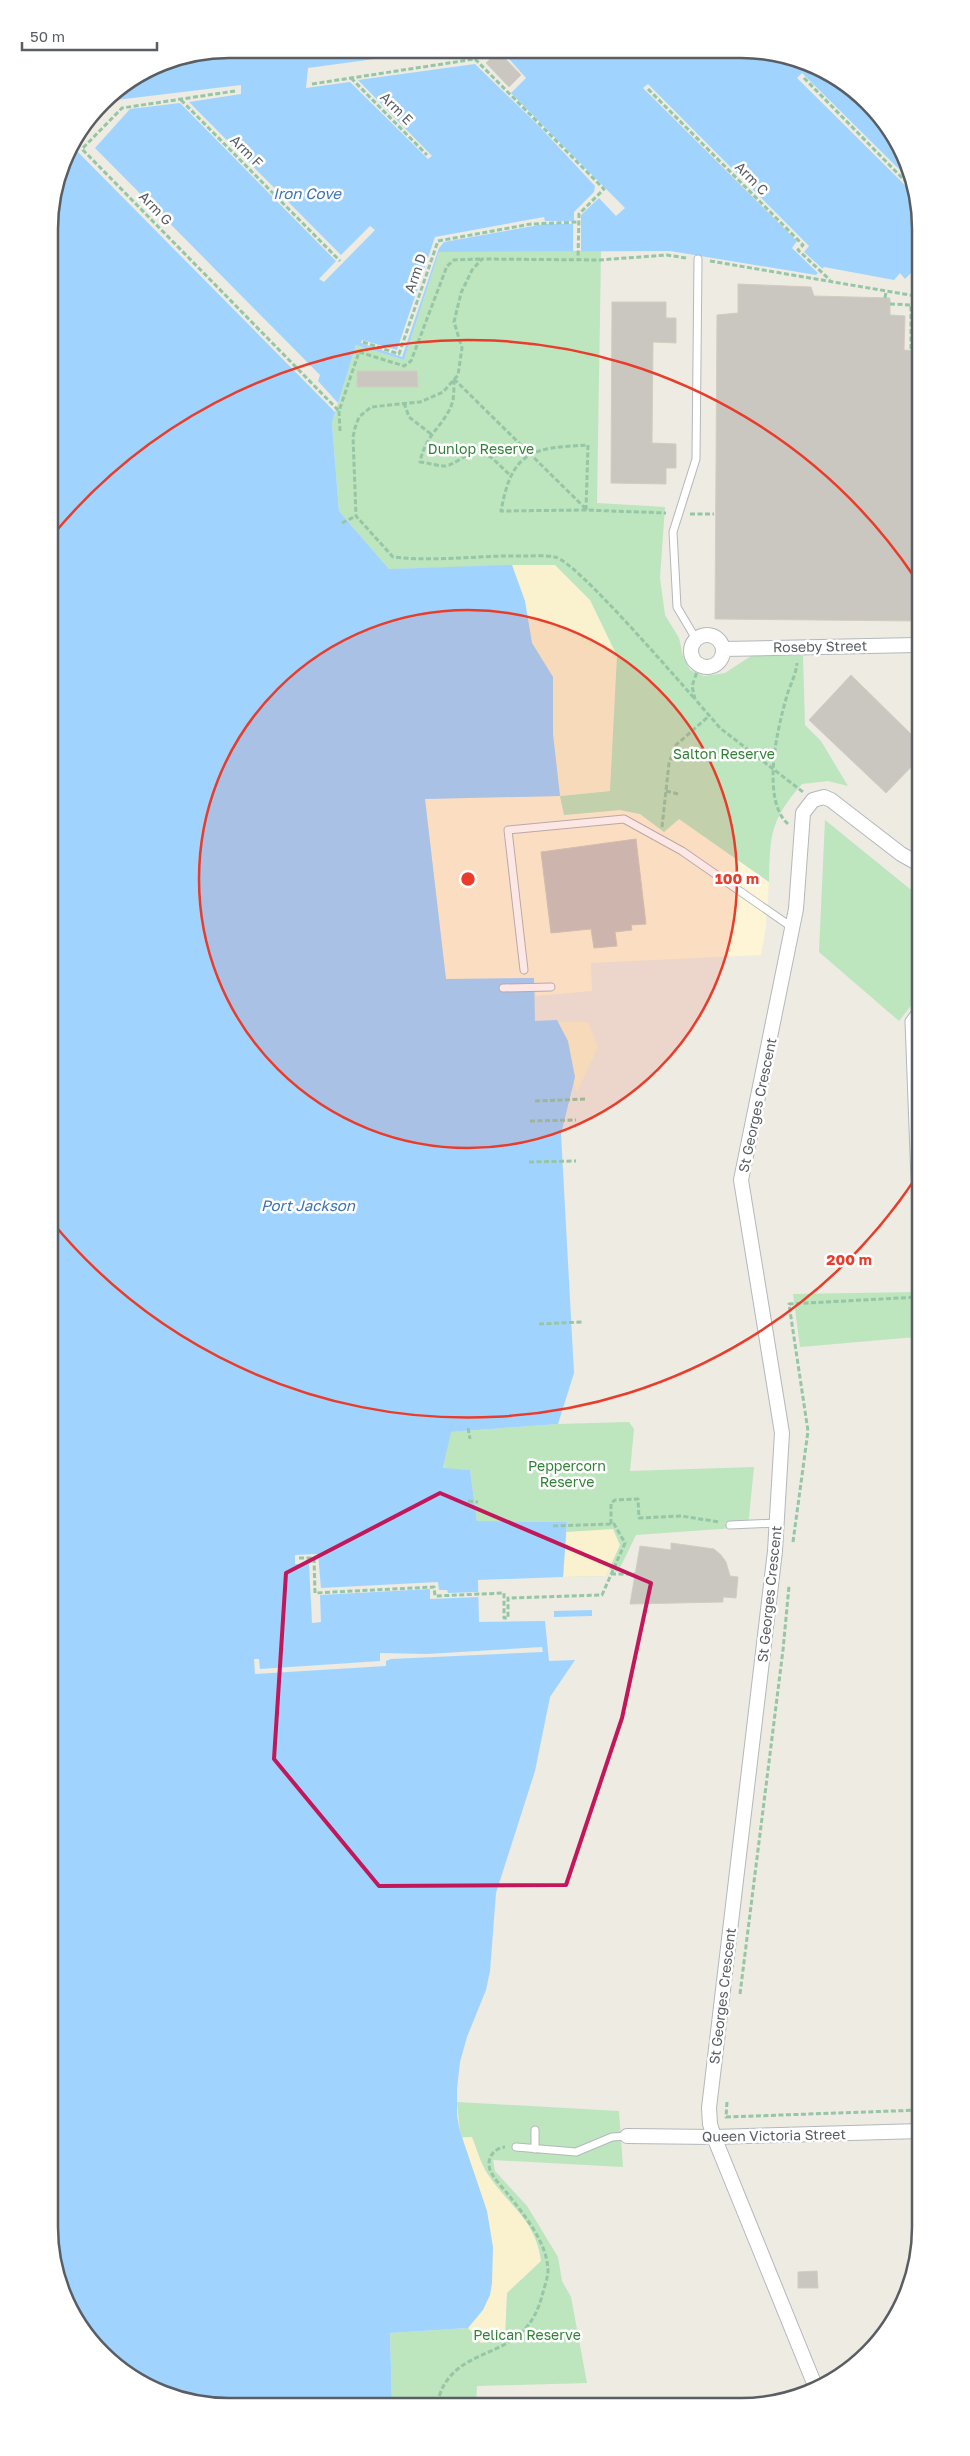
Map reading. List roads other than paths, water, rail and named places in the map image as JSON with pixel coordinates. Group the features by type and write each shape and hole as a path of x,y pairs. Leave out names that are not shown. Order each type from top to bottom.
{"street":[{"path":"706,635 712,636 721,643 723,648 721,660 708,668 700,666 690,654 690,648 696,639 706,635"},
{"name":"Roseby Street","path":"723,648 912,645"},
{"name":"St Georges Crescent","path":"814,2382 714,2137 710,2124 709,2108 777,1523 782,1433 741,1180 793,928 803,812 818,798 838,804 912,860"},
{"name":"Queen Victoria Street","path":"627,2136 714,2137 912,2131"}],"lane":[{"path":"696,639 677,607 673,532 696,459 698,260"},
{"path":"524,970 508,830 624,818 661,838 793,928"},
{"path":"503,988 551,987"},
{"path":"912,1017 909,1021 912,1100"},
{"path":"730,1525 777,1523"},
{"path":"535,2130 535,2149"},
{"path":"516,2147 576,2152 612,2138 627,2136"}],"water":[{"name":"Port Jackson","path":"217,58 764,59 796,67 817,75 837,86 870,116 884,133 895,153 907,184 911,206 912,272 905,279 900,273 894,280 824,267 816,275 670,251 439,252 404,360 356,345 332,423 339,511 389,569 512,565 525,601 532,643 553,677 553,734 560,796 425,799 446,979 534,978 535,1021 557,1020 568,1041 575,1077 561,1134 574,1373 558,1424 451,1432 443,1468 470,1470 477,1521 567,1522 563,1577 478,1580 479,1622 545,1621 549,1661 575,1660 550,1697 535,1771 496,1893 490,1971 486,1990 467,2037 460,2062 457,2116 460,2131 487,2211 493,2247 492,2283 490,2295 483,2310 468,2328 390,2333 392,2398 217,2398 195,2395 174,2389 143,2376 124,2363 108,2348 93,2332 80,2313 63,2272 59,2250 59,206 63,184 80,143 93,124 108,108 124,93 143,80 174,67 195,61"},
{"path":"592,1610 592,1616 554,1617 554,1611"}],"water label":[{"name":"Iron Cove","path":"307,193"}],"park label":[{"name":"Dunlop Reserve","path":"481,448"},
{"name":"Salton Reserve","path":"724,753"},
{"name":"Peppercorn Reserve","path":"567,1474"},
{"name":"Pelican Reserve","path":"527,2334"}]}
